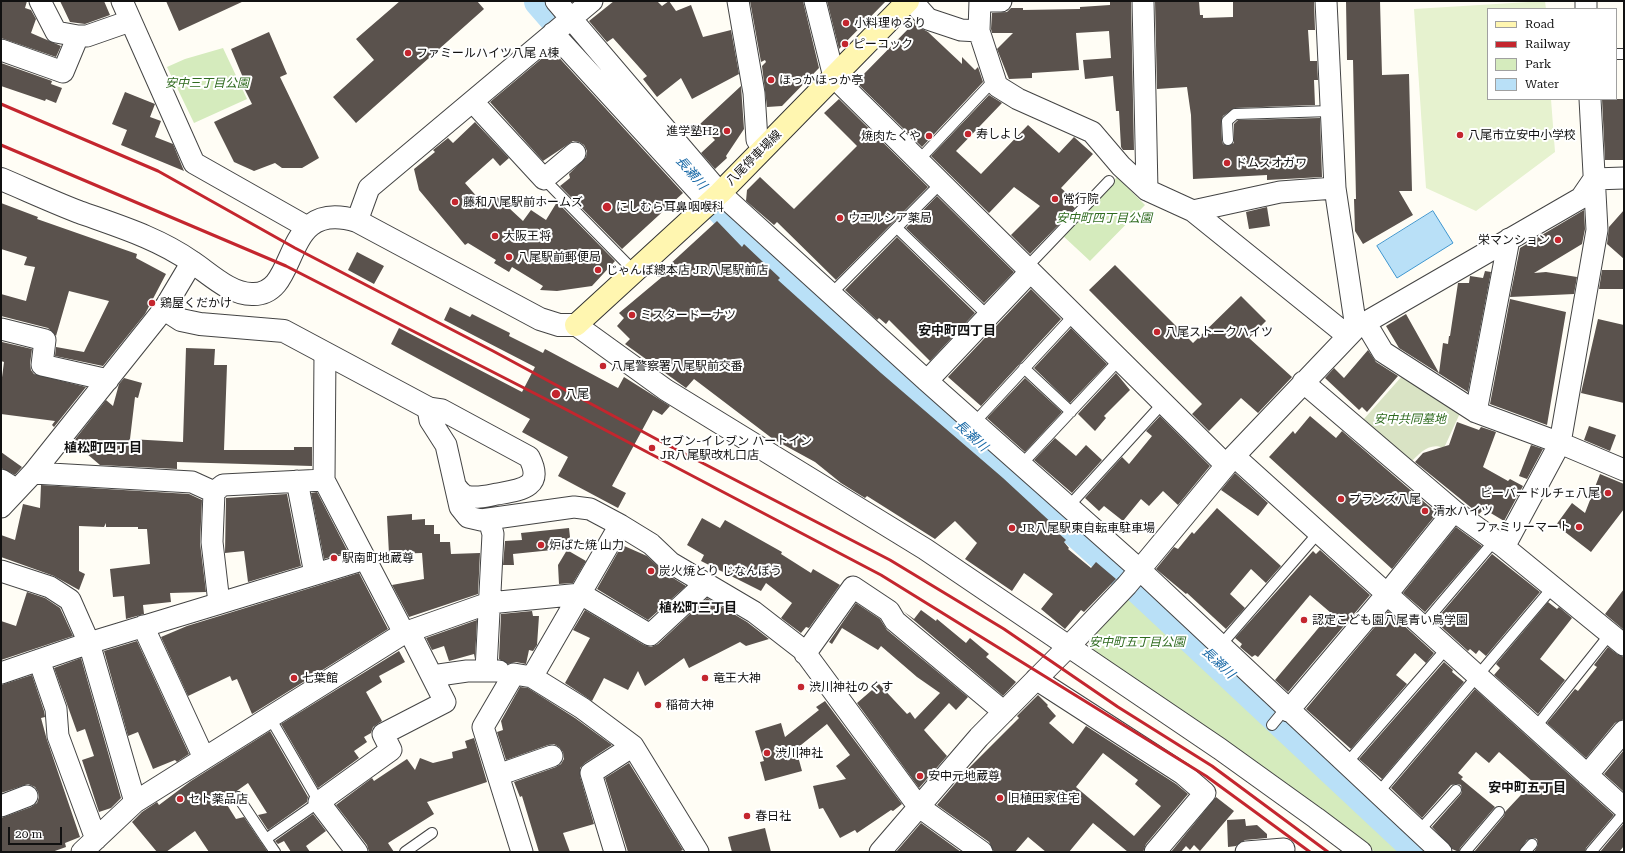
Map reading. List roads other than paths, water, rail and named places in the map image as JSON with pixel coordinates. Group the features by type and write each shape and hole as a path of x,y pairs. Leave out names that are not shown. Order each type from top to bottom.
{"main road":[{"name":"八尾停車場線","path":"576,325 715,197 834,78 908,1"}],"street":[{"path":"40,1 56,32 87,36 130,21"},
{"path":"122,1 194,163 306,227"},
{"path":"556,1 562,25 715,197 831,294 1068,507 1134,577 1220,646 1281,715 1346,764 1441,852"},
{"path":"357,221 369,188 592,1"},
{"path":"738,1 754,93 757,140 764,148"},
{"path":"814,1 834,78 1163,403 1230,460 1319,532 1624,808"},
{"path":"912,1 928,19 961,30 979,32"},
{"path":"1001,1 980,1 979,32 997,86 1018,99 1092,132 1121,166 1147,190 1193,211 1356,328 1383,352 1476,412 1560,443 1624,470"},
{"path":"1143,1 1147,190"},
{"path":"1326,1 1335,188 1356,328"},
{"path":"1,50 63,72 78,36"},
{"path":"1500,544 1560,443 1597,230 1590,100"},
{"path":"473,102 544,179 575,153"},
{"path":"1594,179 1624,178"},
{"path":"880,852 908,821 918,806 979,737 1070,646 1134,577 1230,460 1356,328 1581,198 1594,179"},
{"path":"1,180 77,212 135,232 180,253 236,292 253,294 265,292 275,286 306,227 317,220 329,217 343,217 357,221 540,319 559,325 576,325 666,390 925,549 1070,646 1220,749 1361,852"},
{"path":"1193,211 1280,192 1335,188"},
{"path":"1476,412 1509,239"},
{"path":"1,507 9,485 33,473 164,309 192,262"},
{"path":"927,381 988,316 1028,270"},
{"path":"164,309 181,320 200,324 284,331 428,408 442,410 529,456 534,466 534,474 530,483 523,490 476,497 465,496 456,488"},
{"path":"1,329 45,340 42,365 108,380"},
{"path":"325,353 324,480 365,559 432,676 445,702 382,734 391,750 319,802 357,852"},
{"path":"1303,382 1454,511 1500,544 1620,641"},
{"path":"428,408 430,420 446,445"},
{"path":"467,423 451,430 447,436 446,445 460,507 468,516 474,520 489,520 574,507 590,509 651,544 672,563 754,612 806,654 918,806 982,852"},
{"path":"33,473 192,482 214,492"},
{"path":"219,603 212,542 214,492 223,485 324,480"},
{"path":"297,481 315,574"},
{"path":"1281,715 1387,594 1454,511"},
{"path":"486,670 493,534 489,520"},
{"path":"522,852 483,727 523,676 581,594 620,525"},
{"path":"1,673 143,626 365,559"},
{"path":"1,571 50,587 70,600 89,643 135,802"},
{"path":"38,660 56,709 58,736 89,845 135,802 268,716 406,632 489,603 581,594 650,635 706,583"},
{"path":"806,654 853,587 889,611 894,621 1004,712"},
{"path":"143,626 204,758"},
{"path":"432,676 486,670 494,670 523,676 582,708 634,746 698,852"},
{"path":"1036,679 1184,774 1205,793 1155,852"},
{"path":"1587,775 1624,731"},
{"path":"615,852 590,773 634,746"},
{"path":"498,775 552,756"},
{"path":"1,806 27,796"},
{"path":"1246,852 1284,849"}],"lane":[{"path":"918,161 995,79"},
{"path":"1228,140 1227,121 1235,114 1331,111"},
{"path":"544,179 634,272"},
{"path":"1028,270 1109,181"},
{"path":"831,294 941,183"},
{"path":"896,228 988,316"},
{"path":"974,423 1074,315"},
{"path":"1021,465 1119,360"},
{"path":"1024,368 1071,412"},
{"path":"1068,507 1163,403"},
{"path":"1220,646 1319,532"},
{"path":"1422,626 1500,544"},
{"path":"1378,793 1553,587"},
{"path":"1535,728 1620,641"},
{"path":"1346,764 1447,648"},
{"path":"266,839 319,802 268,716"},
{"path":"1419,831 1456,790"},
{"path":"238,797 275,852"},
{"path":"1465,852 1499,812"},
{"path":"1590,852 1624,813"},
{"path":"404,852 432,833"},
{"path":"1525,852 1532,844"}],"water":[{"path":"1433,211 1453,243 1397,278 1377,246"}],"waterway":[{"name":"長瀬川","path":"540,1 614,86"},
{"name":"長瀬川","path":"696,180 732,220 1142,591 1421,852"}],"railway":[{"path":"1,104 158,171 295,248 493,351 660,441 890,560 1004,629 1118,707 1212,766 1328,852"},
{"path":"1,145 286,266 569,411 881,575 1206,776 1310,852"}],"place":[{"name":"小料理ゆるり","path":"846,23"},
{"name":"ピーコック","path":"845,44"},
{"name":"ファミールハイツ八尾 A棟","path":"408,53"},
{"name":"ほっかほっか亭","path":"771,80"},
{"name":"進学塾H2","path":"727,131"},
{"name":"寿しよし","path":"968,134"},
{"name":"八尾市立安中小学校","path":"1460,135"},
{"name":"焼肉たくや","path":"929,136"},
{"name":"ドムスオガワ","path":"1227,163"},
{"name":"常行院","path":"1055,199"},
{"name":"藤和八尾駅前ホームズ","path":"455,202"},
{"name":"にしむら耳鼻咽喉科","path":"607,207"},
{"name":"ウエルシア薬局","path":"840,218"},
{"name":"大阪王将","path":"495,236"},
{"name":"栄マンション","path":"1558,240"},
{"name":"八尾駅前郵便局","path":"509,257"},
{"name":"じゃんぼ總本店 JR八尾駅前店","path":"598,270"},
{"name":"鶏屋くだかけ","path":"152,303"},
{"name":"ミスタードーナツ","path":"632,315"},
{"name":"八尾ストークハイツ","path":"1157,332"},
{"name":"八尾警察署八尾駅前交番","path":"603,366"},
{"name":"八尾","path":"556,394"},
{"name":"セブン-イレブン ハートイン JR八尾駅改札口店","path":"652,448"},
{"name":"ビーバードルチェ八尾","path":"1608,493"},
{"name":"プランズ八尾","path":"1341,499"},
{"name":"清水ハイツ","path":"1425,511"},
{"name":"ファミリーマート","path":"1579,527"},
{"name":"JR八尾駅東自転車駐車場","path":"1012,528"},
{"name":"炉ばた焼 山力","path":"541,545"},
{"name":"駅南町地蔵尊","path":"334,558"},
{"name":"炭火焼とり じなんぼう","path":"651,571"},
{"name":"認定こども園八尾青い鳥学園","path":"1304,620"},
{"name":"七葉館","path":"294,678"},
{"name":"竜王大神","path":"705,678"},
{"name":"渋川神社のくす","path":"801,687"},
{"name":"稲荷大神","path":"658,705"},
{"name":"渋川神社","path":"767,753"},
{"name":"安中元地蔵尊","path":"920,776"},
{"name":"旧植田家住宅","path":"1000,798"},
{"name":"セト薬品店","path":"180,799"},
{"name":"春日社","path":"747,816"}],"district":[{"name":"安中町四丁目","path":"957,331"},
{"name":"植松町四丁目","path":"103,448"},
{"name":"植松町三丁目","path":"698,608"},
{"name":"安中町五丁目","path":"1527,788"}],"park label":[{"name":"安中三丁目公園","path":"207,83"},
{"name":"安中町四丁目公園","path":"1104,218"},
{"name":"安中共同墓地","path":"1410,419"},
{"name":"安中町五丁目公園","path":"1137,642"}]}
